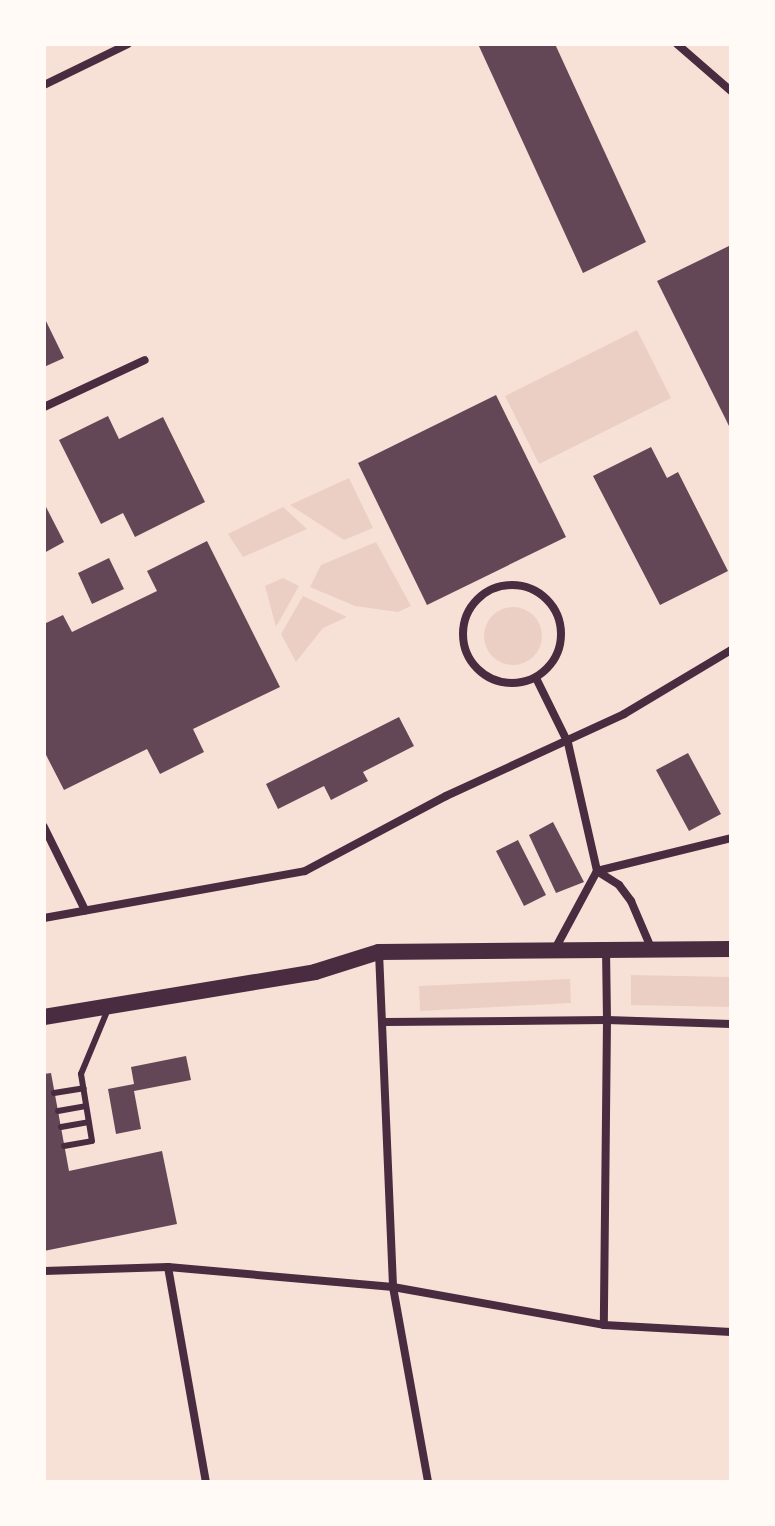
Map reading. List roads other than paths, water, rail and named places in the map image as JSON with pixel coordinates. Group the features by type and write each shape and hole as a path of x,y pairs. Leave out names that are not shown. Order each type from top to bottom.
{"main road":[{"path":"44,1017 315,972 379,952 731,949"}],"street":[{"path":"44,85 128,44"},
{"path":"677,44 731,91"},
{"path":"44,407 145,360"},
{"path":"495,587 532,588 558,616 560,648 536,678 519,684 489,679 475,669 464,647 466,614 476,600 495,587"},
{"path":"44,918 305,871 446,796 568,743 731,650"},
{"path":"536,678 568,743 597,871 555,949"},
{"path":"44,827 85,910"},
{"path":"597,871 731,838"},
{"path":"597,871 619,885 631,901 652,950"},
{"path":"604,1325 606,949"},
{"path":"379,952 385,1022 393,1287 428,1482"},
{"path":"385,1022 607,1020 731,1024"},
{"path":"44,1271 168,1267 393,1287 604,1325 731,1332"},
{"path":"168,1267 206,1482"}],"lane":[{"path":"64,1146 92,1141 81,1074 109,1006"},
{"path":"54,1093 84,1088"},
{"path":"58,1111 86,1106"},
{"path":"61,1127 89,1122"}]}
